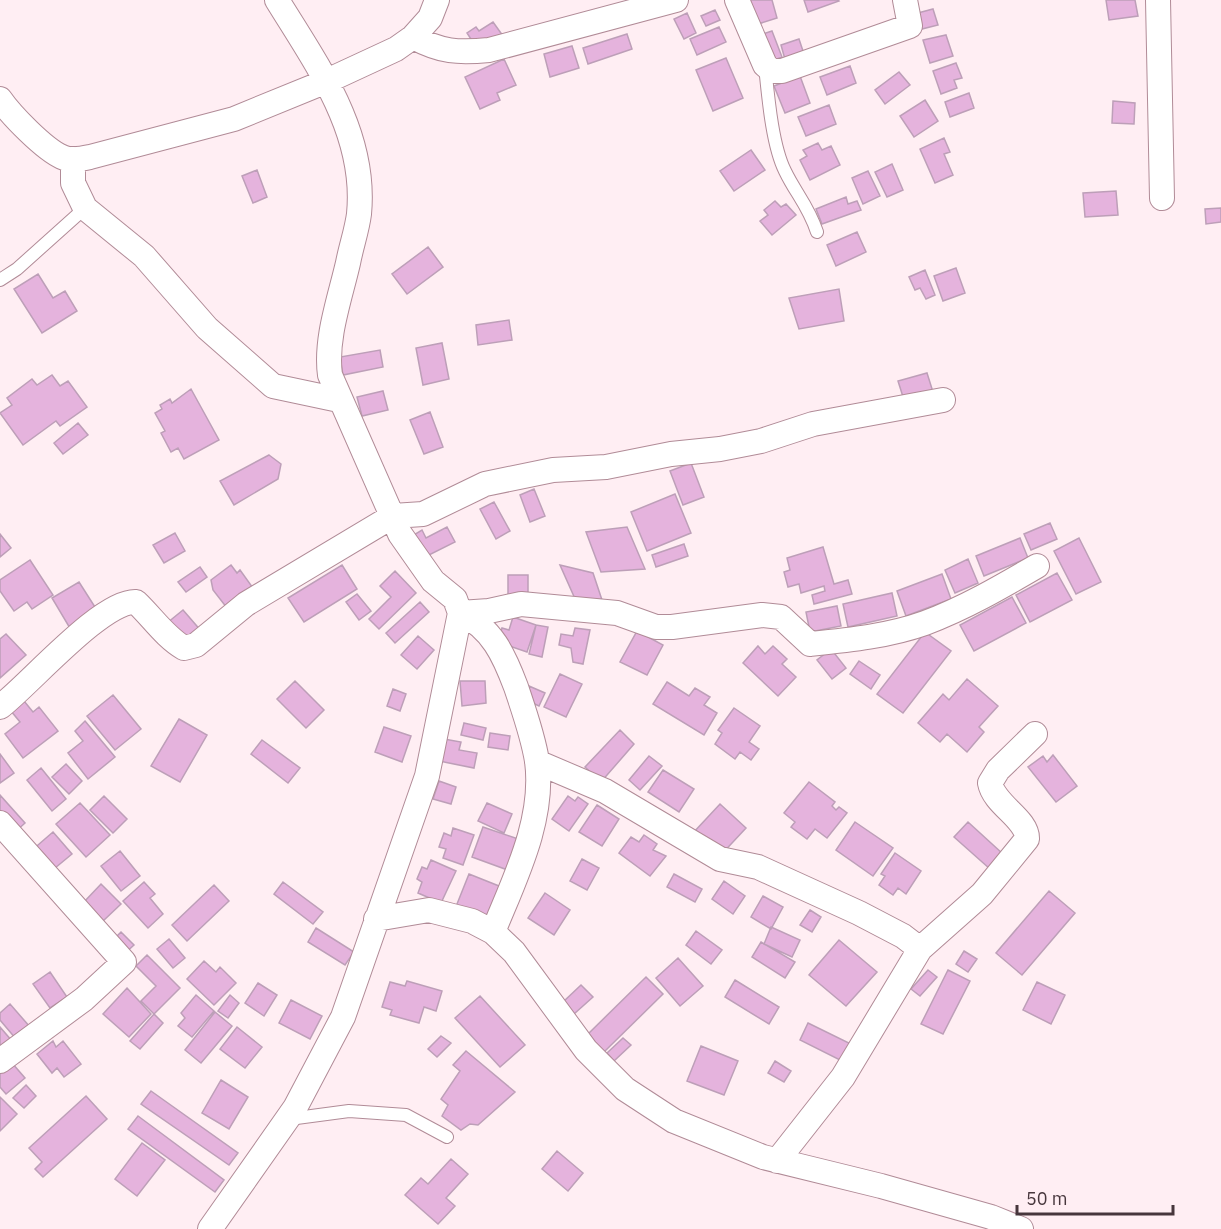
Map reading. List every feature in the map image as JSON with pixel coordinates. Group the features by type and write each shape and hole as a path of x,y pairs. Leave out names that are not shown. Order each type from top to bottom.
{"street":[{"path":"210,1229 288,1119 343,1017 427,776 460,613 454,599 433,581 417,562 400,534 339,400 330,375 329,348 359,214 358,185 347,123 327,81 277,0"},
{"path":"0,99 40,140 61,157 72,159 90,157 234,119 327,81 396,49 413,37 430,18 437,0"},
{"path":"413,37 435,48 462,52 489,50 676,0"},
{"path":"737,0 765,64 772,71 782,71 910,26 904,0"},
{"path":"1158,0 1162,198"},
{"path":"72,159 73,183 85,208 144,256 207,328 273,386 339,400"},
{"path":"0,707 67,645 120,604 136,602 154,618 174,642 184,648 196,645 246,604 393,516 423,514 485,484 553,470 606,467 671,454 720,449 761,441 813,424 944,400"},
{"path":"460,613 489,611 521,604 617,613 656,627 762,615 781,617 810,644 861,639 924,624 971,603 1037,566"},
{"path":"460,613 474,619 490,634 505,656 526,716 537,762 537,795 531,834 493,932"},
{"path":"777,1161 843,1077 920,949 982,894 1027,839 1027,834 1020,824 995,797 990,783 998,770 1035,734"},
{"path":"537,762 605,791 720,859 758,867 859,913 903,936 920,949"},
{"path":"0,823 124,962 84,999 0,1061"},
{"path":"376,919 429,910 465,918 493,932 514,952 586,1050 625,1089 674,1121 777,1161 991,1217 1021,1229"}],"lane":[{"path":"765,64 771,115 784,170 809,208 817,232"},
{"path":"0,280 17,269 85,208"},
{"path":"288,1119 349,1112 406,1115 447,1137"}],"building":[{"path":"744,0 772,0 777,18 752,26"},
{"path":"804,0 838,0 839,1 808,12"},
{"path":"1106,0 1135,0 1138,16 1109,20"},
{"path":"933,9 938,25 918,30 914,14"},
{"path":"715,10 720,20 706,26 701,16"},
{"path":"687,13 696,33 684,39 674,19"},
{"path":"493,22 503,36 476,47 467,33 476,27 479,31"},
{"path":"719,27 726,42 697,55 690,39"},
{"path":"772,31 782,57 767,63 757,36"},
{"path":"627,34 632,49 588,64 583,48"},
{"path":"946,35 953,56 930,63 923,40"},
{"path":"799,39 805,57 786,63 781,45"},
{"path":"572,46 579,68 550,77 544,54"},
{"path":"726,58 743,98 713,111 696,70"},
{"path":"504,59 516,85 497,93 500,100 480,109 465,77"},
{"path":"956,63 962,78 954,80 957,88 941,94 933,71"},
{"path":"850,66 856,83 827,95 820,77"},
{"path":"899,72 910,85 885,104 875,90"},
{"path":"800,76 810,103 785,113 774,86"},
{"path":"969,93 974,108 950,117 945,102"},
{"path":"925,100 938,121 914,137 900,116"},
{"path":"1113,101 1135,103 1134,124 1112,123"},
{"path":"829,105 836,124 806,136 798,117"},
{"path":"944,138 950,152 944,154 953,175 935,183 920,149"},
{"path":"818,143 822,150 831,146 840,165 810,180 800,160 807,156 803,150"},
{"path":"751,150 765,170 734,191 720,171"},
{"path":"892,164 903,190 887,197 875,172"},
{"path":"257,170 267,197 253,203 242,176"},
{"path":"868,171 880,196 863,204 852,178"},
{"path":"1116,191 1118,215 1085,217 1083,193"},
{"path":"846,197 848,204 857,201 861,210 822,224 816,209"},
{"path":"775,201 781,207 786,204 796,215 772,235 760,221 768,215 764,210"},
{"path":"1221,208 1221,222 1206,224 1205,209"},
{"path":"857,232 866,252 836,266 827,245"},
{"path":"428,247 443,267 407,294 392,274"},
{"path":"956,268 965,293 943,301 934,276"},
{"path":"925,270 935,295 926,299 920,288 915,290 909,277"},
{"path":"38,274 53,298 65,291 77,311 42,333 14,289"},
{"path":"839,289 844,321 799,329 789,298"},
{"path":"509,320 512,340 478,345 476,325"},
{"path":"442,343 449,379 423,385 416,348"},
{"path":"380,350 383,367 343,375 340,357"},
{"path":"927,373 933,392 904,400 898,381"},
{"path":"52,375 60,386 68,381 87,407 60,426 56,421 23,445 0,413 12,405 7,398 32,379 37,385"},
{"path":"191,389 219,440 184,459 178,448 171,452 161,433 165,431 155,413 162,409 160,405 170,399 172,403"},
{"path":"383,391 388,410 362,416 357,397"},
{"path":"430,412 443,447 424,454 410,420"},
{"path":"78,423 88,435 63,454 54,443"},
{"path":"269,455 281,464 278,479 234,505 220,481"},
{"path":"691,463 704,497 683,505 670,471"},
{"path":"534,489 545,516 530,522 520,495"},
{"path":"675,494 691,533 647,551 631,512"},
{"path":"494,502 510,531 496,539 480,509"},
{"path":"1050,523 1057,539 1031,550 1024,534"},
{"path":"447,527 455,542 423,558 412,536 422,530 426,538"},
{"path":"627,527 645,569 601,572 586,532"},
{"path":"175,533 185,551 164,563 153,545"},
{"path":"0,534 11,548 0,557"},
{"path":"1020,538 1028,558 984,576 976,556"},
{"path":"1079,538 1101,582 1076,594 1054,551"},
{"path":"684,544 688,556 656,567 652,555"},
{"path":"823,547 834,584 848,580 852,594 814,604 812,595 825,591 824,586 801,593 799,584 788,587 784,572 790,570 787,558"},
{"path":"968,559 978,583 955,593 945,570"},
{"path":"30,560 53,595 32,609 27,602 14,611 0,591 0,580"},
{"path":"231,565 237,573 240,570 253,588 227,608 213,590 211,580"},
{"path":"342,565 357,589 304,622 288,598"},
{"path":"560,565 593,573 603,603 576,601"},
{"path":"200,567 207,577 186,592 178,582"},
{"path":"395,571 416,593 379,629 369,619 391,597 380,586"},
{"path":"1057,573 1072,600 1030,622 1016,595"},
{"path":"942,574 951,599 906,616 897,591"},
{"path":"508,575 528,575 528,596 508,595"},
{"path":"79,582 102,618 74,635 52,598"},
{"path":"892,593 897,616 848,627 843,604"},
{"path":"357,594 371,611 359,620 346,602"},
{"path":"1012,597 1026,623 974,651 960,625"},
{"path":"420,602 429,612 395,643 386,633"},
{"path":"837,606 841,626 810,632 806,612"},
{"path":"183,610 202,632 186,646 167,623"},
{"path":"513,617 536,625 527,652 498,642 502,628 509,630"},
{"path":"536,625 548,627 542,657 529,654"},
{"path":"575,628 590,630 583,664 573,662 571,648 559,645 561,634 573,636"},
{"path":"637,631 663,645 647,675 620,662"},
{"path":"925,632 951,651 903,713 877,694"},
{"path":"6,634 26,655 0,678 0,639"},
{"path":"418,636 434,650 417,669 401,655"},
{"path":"758,646 765,654 773,646 787,659 782,664 796,677 778,696 743,663"},
{"path":"831,649 846,668 832,679 817,660"},
{"path":"859,661 880,675 871,689 850,674"},
{"path":"560,674 582,684 566,717 544,707"},
{"path":"967,679 998,706 979,727 984,732 967,752 947,734 940,742 918,723 943,694 949,700"},
{"path":"295,681 324,710 306,728 277,699"},
{"path":"460,681 485,681 486,703 462,706"},
{"path":"667,682 689,696 695,688 710,697 704,705 717,713 704,735 653,704"},
{"path":"529,686 545,693 539,706 524,699"},
{"path":"393,689 406,694 400,711 387,706"},
{"path":"113,695 141,729 115,750 87,716"},
{"path":"24,701 33,712 39,707 58,731 23,758 5,734 20,722 11,711"},
{"path":"734,708 760,726 749,742 759,749 751,760 740,752 735,759 715,744 722,733 718,730"},
{"path":"179,719 207,735 180,782 151,766"},
{"path":"85,721 115,757 88,779 68,753 83,741 75,731"},
{"path":"464,723 486,728 483,740 461,735"},
{"path":"384,727 411,736 402,762 375,752"},
{"path":"620,730 634,744 601,782 585,767"},
{"path":"490,733 510,736 508,750 488,747"},
{"path":"444,739 461,742 459,750 477,753 474,768 439,761"},
{"path":"262,740 300,768 288,783 251,754"},
{"path":"0,754 14,773 0,783"},
{"path":"1053,755 1077,786 1056,802 1028,767 1043,756 1047,762"},
{"path":"649,756 662,766 640,790 629,780"},
{"path":"66,764 82,781 69,794 52,777"},
{"path":"41,768 66,799 52,811 27,780"},
{"path":"663,770 694,789 679,812 648,792"},
{"path":"439,781 456,787 451,804 433,799"},
{"path":"809,782 835,802 832,806 836,810 839,807 847,813 827,838 815,829 807,839 791,827 795,822 784,813"},
{"path":"0,795 25,823 14,833 0,817"},
{"path":"104,796 127,819 113,833 90,810"},
{"path":"568,796 575,801 578,797 588,804 569,831 552,819"},
{"path":"80,803 110,835 86,857 56,824"},
{"path":"487,803 512,814 504,833 478,821"},
{"path":"720,804 746,828 719,857 693,833"},
{"path":"597,805 619,819 602,846 579,832"},
{"path":"855,822 893,848 873,876 836,850"},
{"path":"968,822 1003,854 990,869 954,837"},
{"path":"483,827 524,841 513,872 472,857"},
{"path":"453,828 474,835 463,865 443,858 446,849 439,847 444,833 451,836"},
{"path":"53,832 72,854 49,873 31,851"},
{"path":"644,835 657,844 653,850 666,856 650,876 619,853 631,837 639,842"},
{"path":"120,851 140,876 121,891 101,866"},
{"path":"895,853 921,871 906,894 898,888 893,895 879,885 885,876 881,874"},
{"path":"582,859 599,868 587,890 570,881"},
{"path":"431,860 456,871 441,903 418,893 422,882 417,879 422,867 427,869"},
{"path":"469,874 504,888 490,922 455,909"},
{"path":"674,874 702,889 695,902 667,887"},
{"path":"724,881 745,896 733,914 712,899"},
{"path":"144,882 155,894 150,898 163,914 148,928 123,901"},
{"path":"283,882 323,912 313,924 274,894"},
{"path":"101,884 121,904 102,922 83,903"},
{"path":"214,885 229,901 187,941 172,925"},
{"path":"1049,891 1075,913 1022,975 996,953"},
{"path":"545,893 570,910 554,935 528,918"},
{"path":"763,896 783,907 771,929 751,917"},
{"path":"810,910 821,917 812,932 800,925"},
{"path":"771,927 800,940 792,957 764,944"},
{"path":"316,928 354,952 345,965 308,942"},
{"path":"696,931 722,950 711,964 686,945"},
{"path":"121,932 134,945 123,955 111,942"},
{"path":"169,939 185,958 173,968 157,949"},
{"path":"839,940 877,972 846,1006 809,975"},
{"path":"761,942 795,962 785,978 752,957"},
{"path":"964,951 977,959 968,972 956,964"},
{"path":"147,955 180,988 154,1014 141,1001 156,986 136,966"},
{"path":"678,958 703,986 680,1006 656,978"},
{"path":"204,961 216,972 220,967 236,983 214,1005 187,979"},
{"path":"928,970 937,977 920,996 911,989"},
{"path":"948,970 970,981 943,1034 921,1024"},
{"path":"50,972 67,997 50,1008 33,984"},
{"path":"646,977 663,994 603,1053 586,1036"},
{"path":"735,980 779,1007 769,1024 725,997"},
{"path":"407,981 442,991 436,1011 424,1007 419,1023 390,1015 392,1010 382,1007 390,982 405,986"},
{"path":"1037,982 1065,995 1051,1024 1023,1010"},
{"path":"258,983 277,995 264,1016 245,1003"},
{"path":"581,985 593,997 574,1014 563,1002"},
{"path":"127,988 151,1014 129,1037 103,1014"},
{"path":"196,995 214,1011 192,1037 178,1026 185,1018 181,1013"},
{"path":"230,995 239,1003 228,1018 218,1011"},
{"path":"480,996 525,1045 500,1067 455,1018"},
{"path":"291,1000 322,1016 310,1039 279,1023"},
{"path":"10,1004 30,1027 16,1039 0,1020 0,1013"},
{"path":"215,1012 232,1026 201,1063 185,1050"},
{"path":"154,1014 163,1023 140,1049 130,1041"},
{"path":"808,1023 853,1045 844,1062 800,1040"},
{"path":"0,1027 12,1041 0,1051"},
{"path":"237,1027 262,1047 245,1068 220,1049"},
{"path":"441,1036 451,1043 437,1057 428,1049"},
{"path":"623,1038 631,1045 614,1061 607,1053"},
{"path":"53,1041 56,1047 63,1041 81,1064 64,1077 57,1068 52,1073 37,1054"},
{"path":"701,1046 738,1061 724,1095 687,1081"},
{"path":"466,1051 515,1092 478,1125 470,1124 461,1130 442,1116 448,1105 441,1099 460,1071 453,1065"},
{"path":"775,1061 791,1071 784,1082 768,1073"},
{"path":"12,1063 25,1078 6,1094 0,1087 0,1073"},
{"path":"221,1080 248,1097 229,1129 202,1113"},
{"path":"26,1085 36,1096 24,1108 13,1098"},
{"path":"151,1091 238,1153 229,1165 141,1104"},
{"path":"86,1096 107,1119 43,1177 35,1169 42,1162 29,1148"},
{"path":"0,1097 17,1114 0,1131"},
{"path":"138,1116 224,1180 215,1192 128,1129"},
{"path":"142,1143 165,1160 137,1196 115,1179"},
{"path":"557,1151 583,1173 568,1191 542,1169"},
{"path":"451,1159 468,1174 446,1198 455,1206 438,1224 405,1195 421,1178 428,1184"}]}
